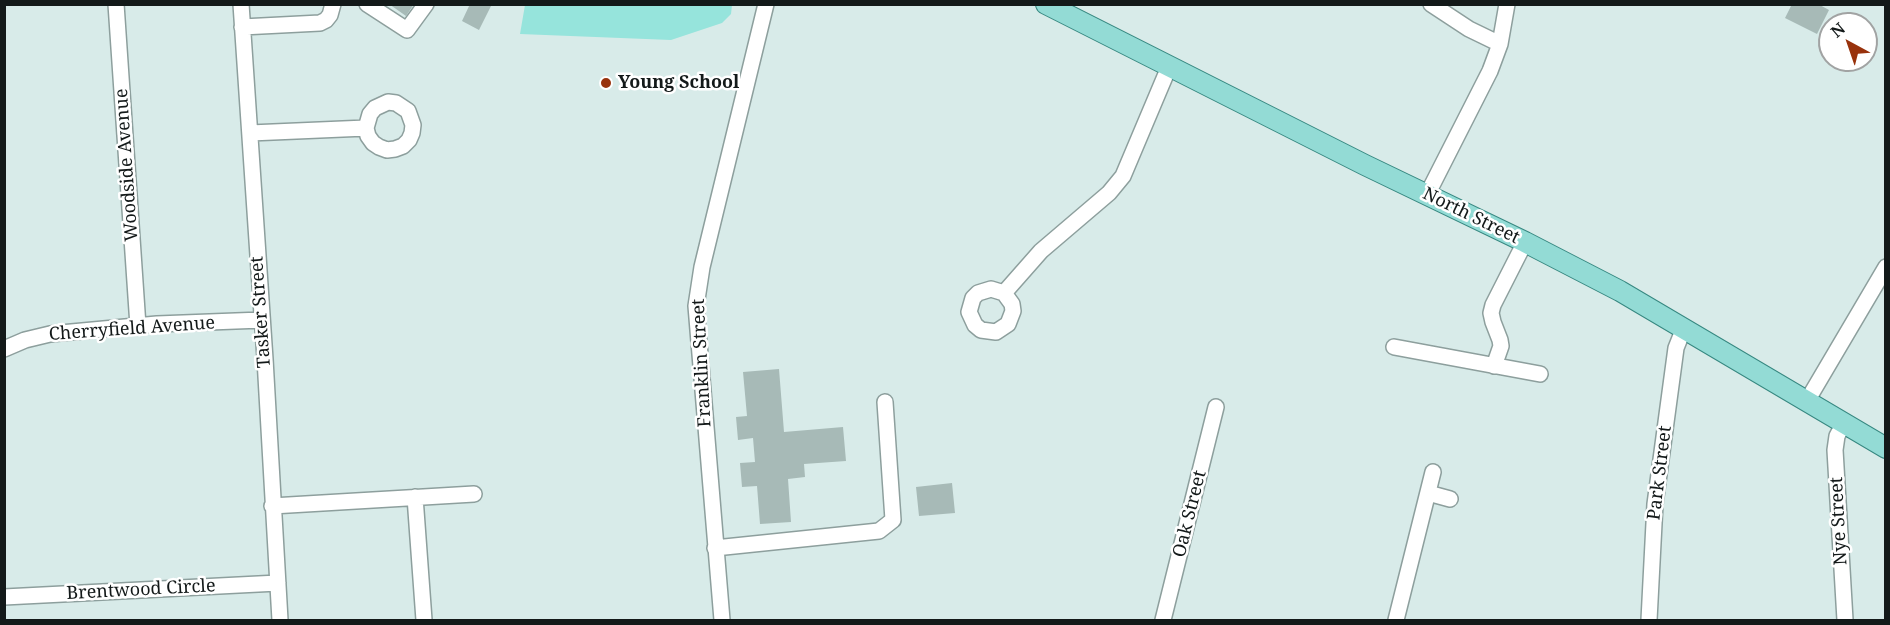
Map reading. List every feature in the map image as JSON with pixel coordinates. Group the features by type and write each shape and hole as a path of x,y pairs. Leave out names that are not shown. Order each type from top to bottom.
{"main road":[{"name":"North Street","path":"1046,4 1620,291 1886,448"}],"street":[{"name":"Woodside Avenue","path":"116,4 138,326"},
{"name":"Tasker Street","path":"241,4 280,621"},
{"path":"242,27 320,23 330,15 333,4"},
{"path":"367,4 407,30 426,4"},
{"name":"Franklin Street","path":"722,621 696,306 704,256 766,4"},
{"path":"1431,4 1469,29 1500,44"},
{"path":"1427,195 1490,71 1500,44 1507,4"},
{"path":"1004,293 1041,251 1096,206 1123,176 1169,67"},
{"path":"250,133 366,128"},
{"path":"1494,366 1501,346 1491,313 1493,305 1525,242"},
{"path":"1807,401 1886,267"},
{"name":"Cherryfield Avenue","path":"4,349 25,340 50,334 138,326 262,320"},
{"name":"Park Street","path":"1649,621 1655,504 1676,348 1684,328"},
{"path":"1394,347 1540,374"},
{"path":"715,548 879,531 893,520 885,402"},
{"name":"Oak Street","path":"1163,621 1216,407"},
{"name":"Nye Street","path":"1844,423 1837,436 1835,450 1845,621"},
{"path":"1396,621 1434,472"},
{"path":"273,506 474,494"},
{"path":"1428,494 1450,499"},
{"path":"415,497 424,621"},
{"name":"Brentwood Circle","path":"4,597 278,583"}],"shaded area":[{"path":"525,4 732,5 731,14 722,23 671,40 520,34"}],"building":[{"path":"389,4 414,4 406,16"},
{"path":"470,4 492,4 479,30 462,21"},
{"path":"1792,4 1818,4 1829,10 1818,12 1817,34 1785,18"},
{"path":"779,369 784,432 843,427 846,461 804,464 805,477 788,479 791,522 760,524 757,486 742,487 740,463 755,462 753,438 738,440 736,417 747,416 743,372"},
{"path":"952,483 955,513 919,516 916,487"}],"place":[{"name":"Young School","path":"606,83"}]}
